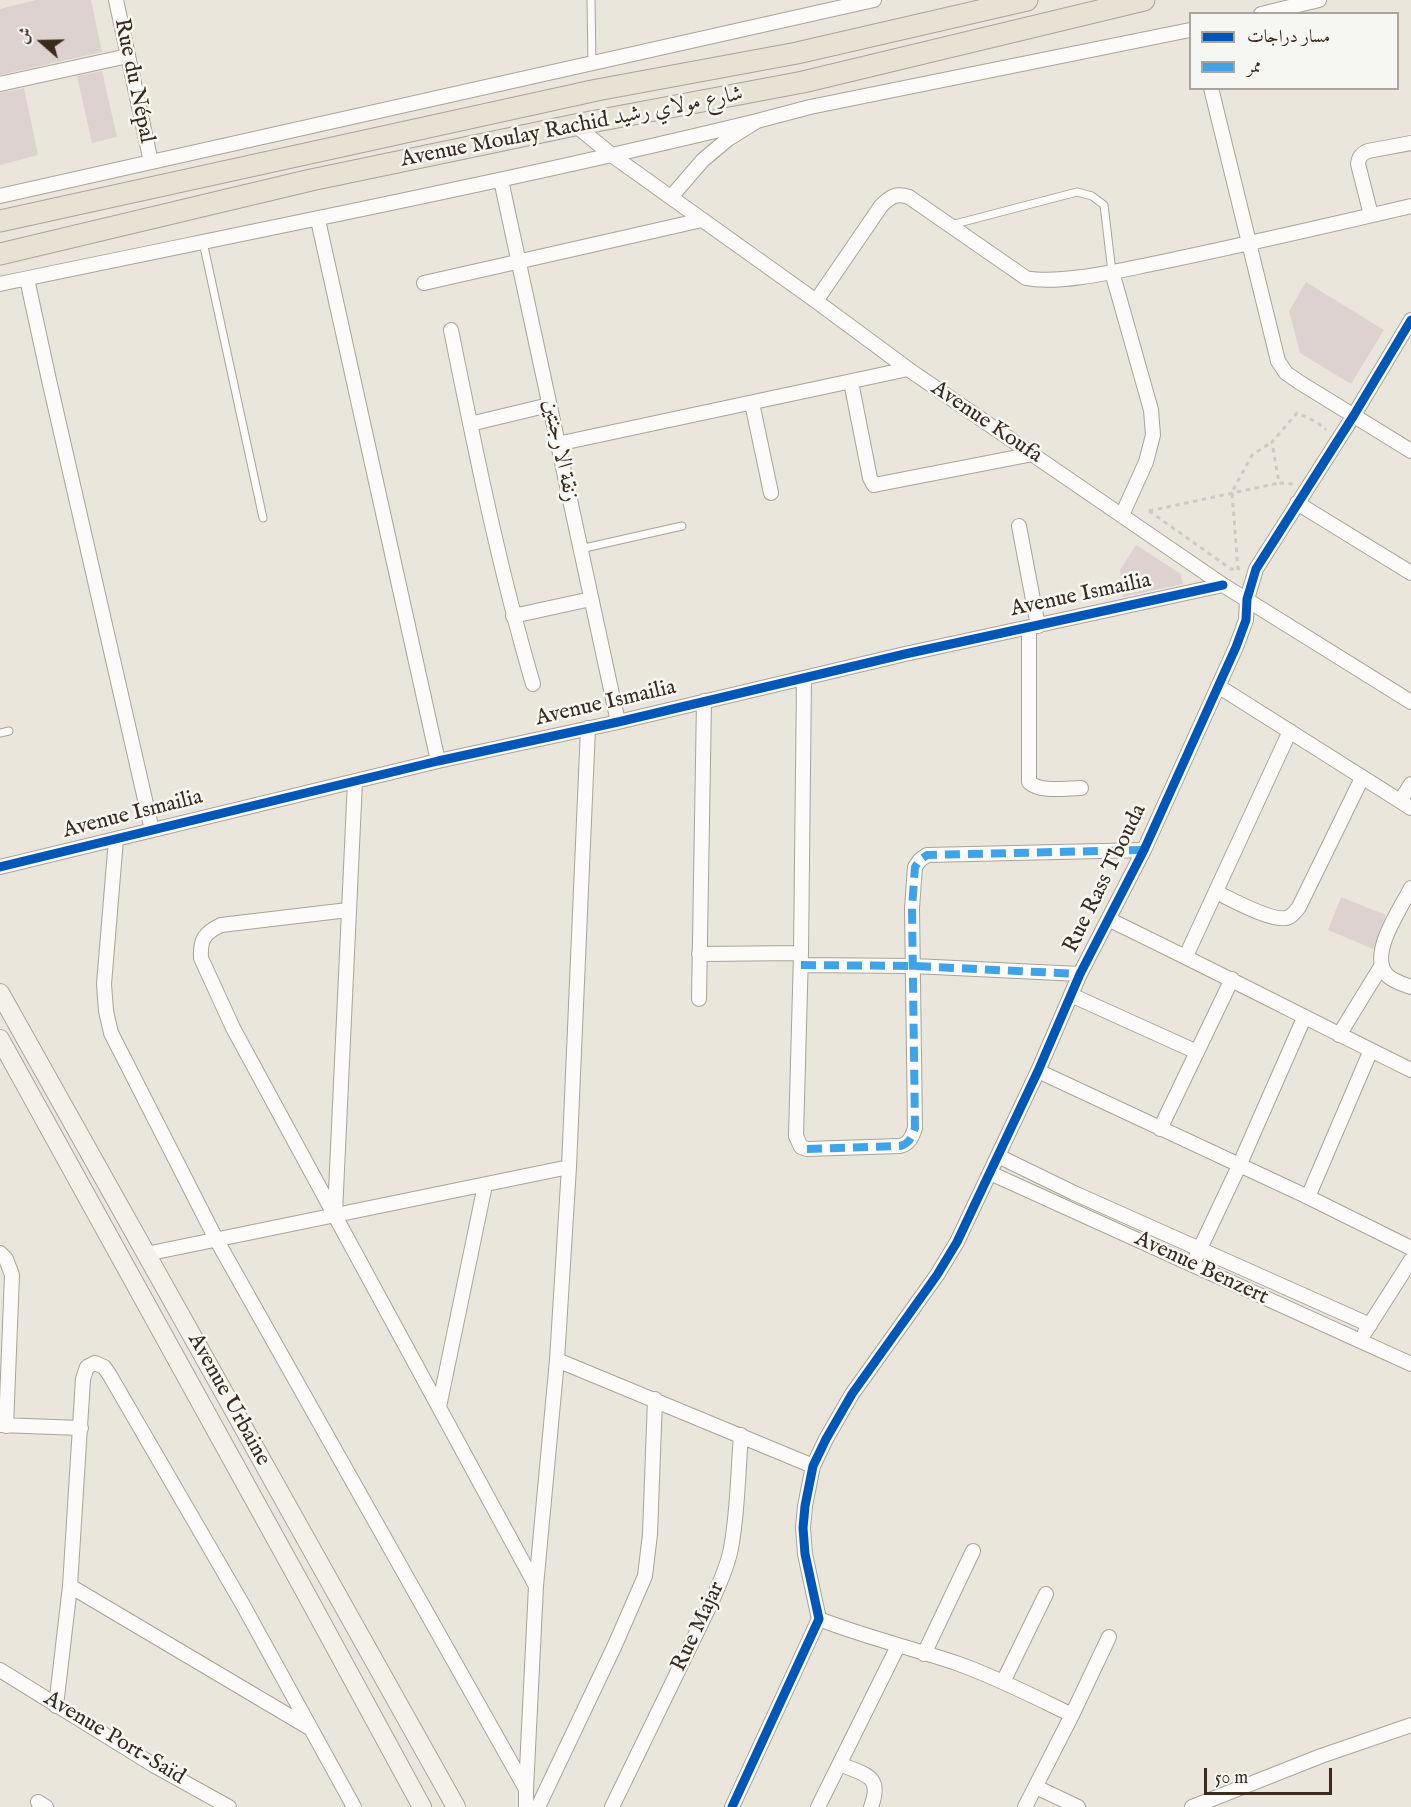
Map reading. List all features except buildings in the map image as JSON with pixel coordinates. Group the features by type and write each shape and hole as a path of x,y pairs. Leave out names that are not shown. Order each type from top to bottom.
{"main road":[{"name":"Avenue Moulay Rachid شارع مولاي رشيد","path":"0,221 597,90 796,52 1027,0"},
{"name":"Avenue Moulay Rachid شارع مولاي رشيد","path":"0,254 311,180 574,124 802,82 1144,0"}],"street":[{"name":"Rue du Népal","path":"116,0 151,162"},
{"path":"0,196 874,0"},
{"path":"1269,12 1319,0"},
{"path":"0,284 318,220 613,156 810,107 1189,30"},
{"path":"0,84 128,56"},
{"path":"1211,90 1278,361 1286,373 1299,382 1411,451"},
{"path":"671,197 703,160 757,121"},
{"name":"Avenue Koufa","path":"574,124 613,156 908,369 1223,585 1411,702"},
{"path":"1371,215 1358,164 1359,158 1368,151 1411,143"},
{"name":"زنقة الارجنتين","path":"501,180 618,722"},
{"path":"816,301 881,206 890,197 900,194 909,197 1026,278 1039,281 1112,272 1249,244 1411,206"},
{"path":"318,220 438,761"},
{"path":"424,283 702,220"},
{"path":"1112,272 1151,410 1153,435 1146,462 1122,515"},
{"path":"27,279 153,830"},
{"name":"Rue Rass Tbouda","path":"819,1619 805,1554 803,1528 813,1466 852,1394 937,1275 957,1242 1038,1071 1080,974 1110,920 1144,850 1243,632 1247,599 1256,569 1293,498 1354,415 1411,320"},
{"path":"451,330 513,616 533,684"},
{"path":"557,444 908,369"},
{"path":"851,382 870,478 874,484 1033,454"},
{"path":"752,403 771,493"},
{"path":"470,424 549,405"},
{"path":"1293,498 1411,573"},
{"path":"1018,526 1034,627 1029,782 1040,787 1081,788"},
{"name":"Avenue Ismailia","path":"0,867 438,761 618,722 905,654 1223,585"},
{"path":"513,616 591,599"},
{"path":"804,679 801,959 796,1136 801,1147 807,1149 900,1146 906,1145 912,1136 915,1128 912,908 915,867 920,860 927,855 1144,850"},
{"path":"1218,686 1405,804 1411,784"},
{"path":"699,999 704,701"},
{"path":"526,1807 536,1586 557,1360 588,728"},
{"path":"1186,957 1290,731"},
{"path":"1216,892 1271,916 1282,919 1291,917 1299,907 1362,778"},
{"path":"334,1215 355,781"},
{"path":"116,839 104,984 106,1011 111,1033 216,1239 526,1789"},
{"path":"1410,894 1386,936 1381,954 1386,974 1411,987"},
{"path":"348,910 220,925 203,936 200,947 201,958 233,1028 536,1586"},
{"path":"1110,920 1411,1070"},
{"path":"699,954 1080,974"},
{"path":"1339,1035 1382,965"},
{"path":"1160,1129 1232,979"},
{"name":"Avenue Urbaine","path":"0,993 456,1807"},
{"path":"1071,995 1197,1052"},
{"path":"1193,1265 1304,1018"},
{"name":"Avenue Urbaine","path":"0,1039 422,1807"},
{"path":"1308,1197 1371,1050"},
{"path":"1038,1071 1308,1197 1411,1248"},
{"name":"Avenue Benzert","path":"998,1156 1074,1193 1370,1325"},
{"path":"146,1254 568,1167"},
{"name":"Avenue Benzert","path":"990,1173 1411,1364"},
{"path":"439,1407 485,1185"},
{"path":"0,1253 6,1259 12,1275 5,1335 3,1426 81,1428"},
{"path":"1359,1341 1411,1260"},
{"path":"557,1360 656,1399 813,1466"},
{"path":"56,1706 70,1586 84,1372 90,1364 95,1364 104,1367 109,1374 237,1595 310,1728 327,1754 354,1807"},
{"path":"538,1807 645,1576 650,1534 656,1399"},
{"name":"Rue Majar","path":"612,1807 712,1601 725,1568 734,1524 741,1435"},
{"path":"924,1654 973,1551"},
{"path":"70,1586 310,1728"},
{"path":"1003,1682 1046,1594"},
{"path":"732,1807 819,1619 898,1647 958,1664 1003,1682 1072,1715"},
{"path":"1025,1807 1109,1636"},
{"path":"818,1807 898,1647"},
{"name":"Avenue Port-Saïd","path":"0,1670 155,1766 229,1807"},
{"path":"1192,1807 1330,1752 1411,1725"},
{"path":"840,1764 865,1775 875,1784 876,1790 871,1807"},
{"path":"1036,1787 1078,1807"}],"lane":[{"path":"591,0 592,64"},
{"path":"950,225 1077,192 1092,196 1104,205 1112,272"},
{"path":"203,242 263,518"},
{"path":"580,549 682,526"},
{"path":"0,733 9,731"}],"path":[{"path":"1250,585 1238,570 1232,492 1252,455 1272,442 1297,413 1317,422 1327,432"},
{"path":"1272,442 1279,483"},
{"path":"1244,567 1238,570 1231,569 1149,511 1279,483 1294,484 1293,498"}],"marked path":[{"path":"807,1149 900,1146 908,1142 914,1131 912,908 915,867 920,860 927,855 1144,850"},
{"path":"801,965 914,966 1080,974"}],"cycle path":[{"path":"732,1807 819,1619 805,1554 803,1528 813,1466 852,1394 937,1275 957,1242 1038,1071 1080,974 1144,850 1236,647 1246,620 1247,599 1256,569 1354,415 1411,320"},
{"path":"0,867 438,761 618,722 905,654 1223,585"}]}
